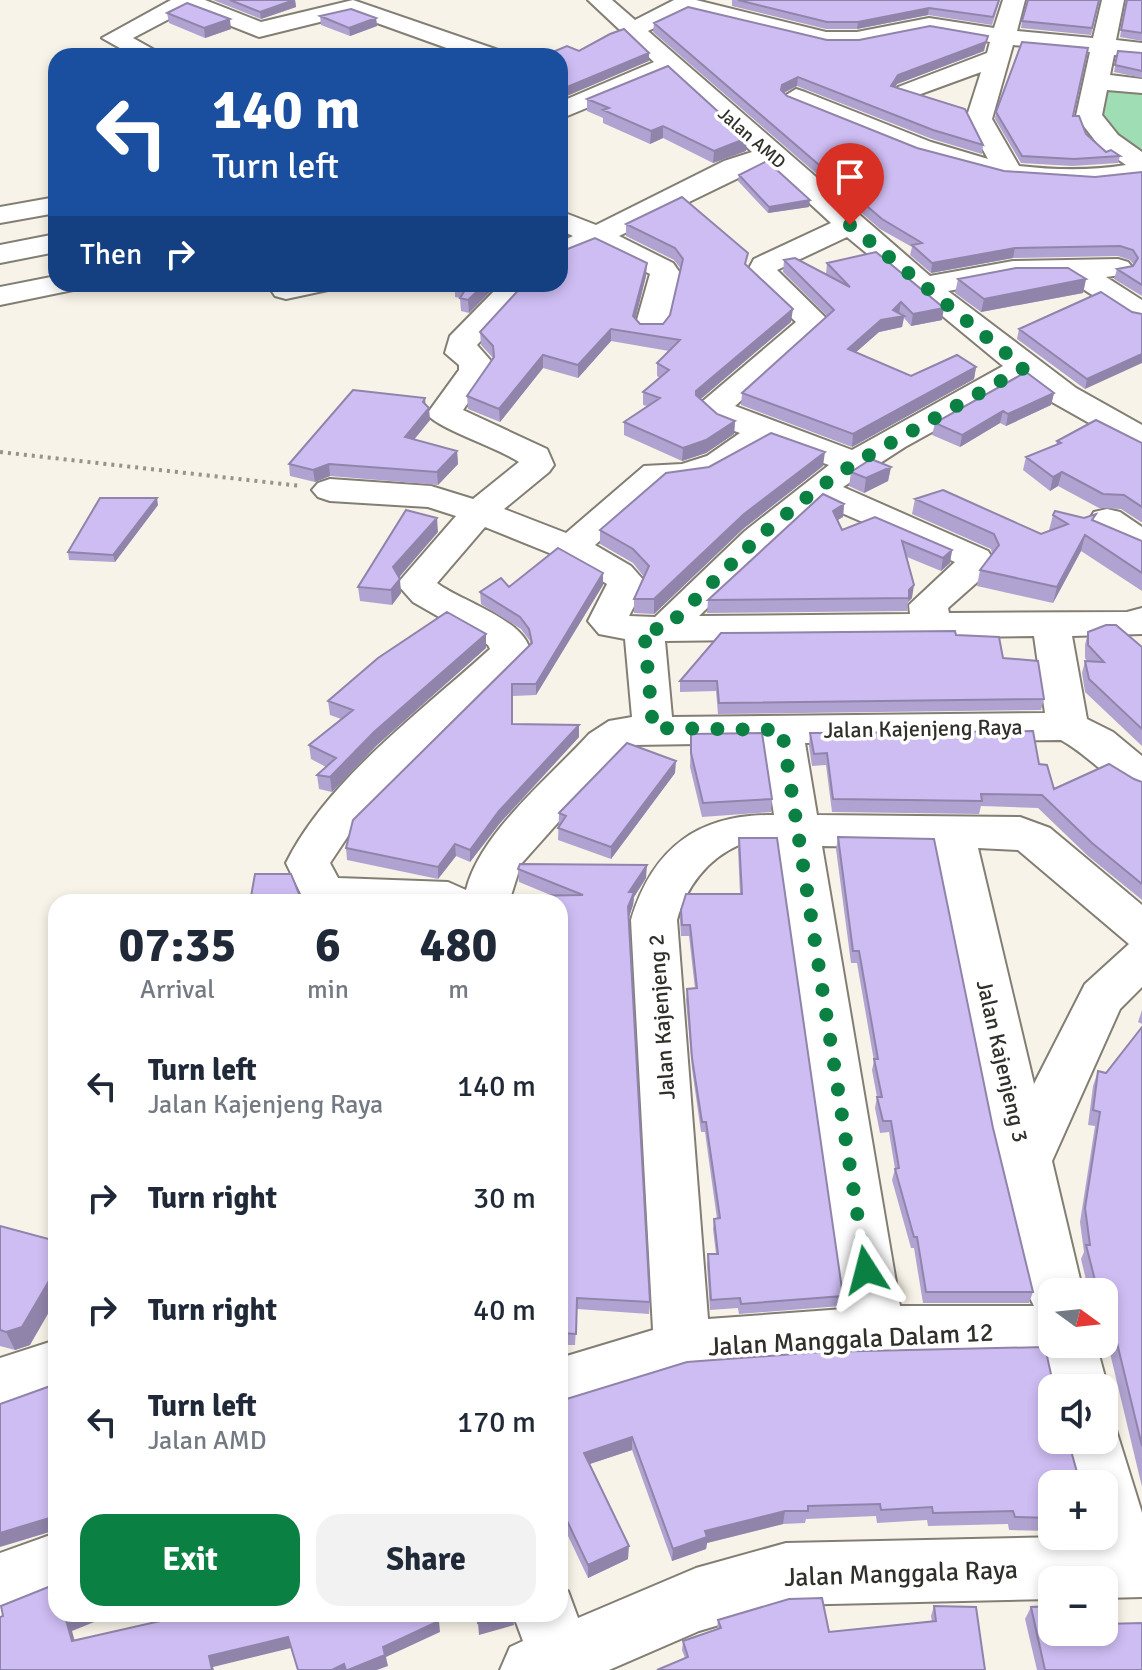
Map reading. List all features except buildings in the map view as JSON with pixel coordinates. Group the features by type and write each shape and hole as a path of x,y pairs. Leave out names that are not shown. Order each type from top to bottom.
{"street":[{"name":"Jalan AMD","path":"599,0 635,29 669,65 850,225 1024,368 1142,439"},
{"path":"720,12 743,0"},
{"path":"929,25 937,0"},
{"path":"1009,172 979,119 1014,0"},
{"path":"136,48 114,38 186,1 259,30 353,7 469,48"},
{"path":"635,29 681,4 826,39 857,39 929,25 1000,47 1102,46 1142,50"},
{"path":"1118,10 1102,46 1089,116 1109,141 1142,167"},
{"path":"907,92 1000,47"},
{"path":"568,108 669,65"},
{"path":"1095,81 1142,86"},
{"path":"568,87 592,97"},
{"path":"796,97 946,155 1009,172 1047,179 1096,180 1142,167"},
{"path":"568,250 734,167 771,154"},
{"path":"0,215 48,213"},
{"path":"568,223 665,271 651,327"},
{"path":"850,225 770,260 761,269 761,274 815,320 714,406 730,418 855,463"},
{"path":"0,254 48,245"},
{"path":"925,286 1004,271 1118,268"},
{"path":"1072,269 1142,313"},
{"path":"0,296 48,287"},
{"path":"321,894 308,863 312,849 346,809 510,653 510,644 502,636 426,594 416,584 479,512 537,465 537,458 487,431 444,414 475,370 475,361 461,353 461,343 510,292"},
{"path":"653,728 654,629 817,489 855,463 1024,368"},
{"path":"570,548 656,473 685,475 701,466 719,463 765,431"},
{"path":"817,489 957,548 975,559 970,569 928,605 932,626"},
{"path":"330,490 431,497 479,512 570,548 625,579 627,583 606,616 608,624 654,629 1139,625"},
{"path":"1107,520 1142,544"},
{"path":"1051,624 1068,726 1098,742 1142,779"},
{"name":"Jalan Kajenjeng Raya","path":"488,894 494,868 505,853 604,744 624,731 653,728 782,730 1068,726"},
{"path":"782,730 876,1332"},
{"name":"Jalan Kajenjeng 2","path":"682,1347 654,920 657,901 671,880 715,837 739,830 1009,831 1028,835 1142,931"},
{"name":"Jalan Kajenjeng 3","path":"952,831 1052,1278"},
{"path":"1026,1161 1068,1063 1102,997 1142,958"},
{"name":"Jalan Manggala Dalam 12","path":"568,1383 682,1347 876,1332 1038,1332"},
{"path":"0,1385 48,1370"},
{"path":"1118,1522 1134,1566"},
{"name":"Jalan Manggala Raya","path":"546,1647 786,1574 1134,1566"},
{"path":"0,1585 48,1567"}],"path":[{"path":"0,452 330,490"}],"green space":[{"path":"1102,85 1142,89 1142,155 1129,148 1097,113"}],"route":[{"path":"850,225 1024,368 855,463 817,489 725,568 665,629 644,629 653,728 782,730 866,1270"}]}
